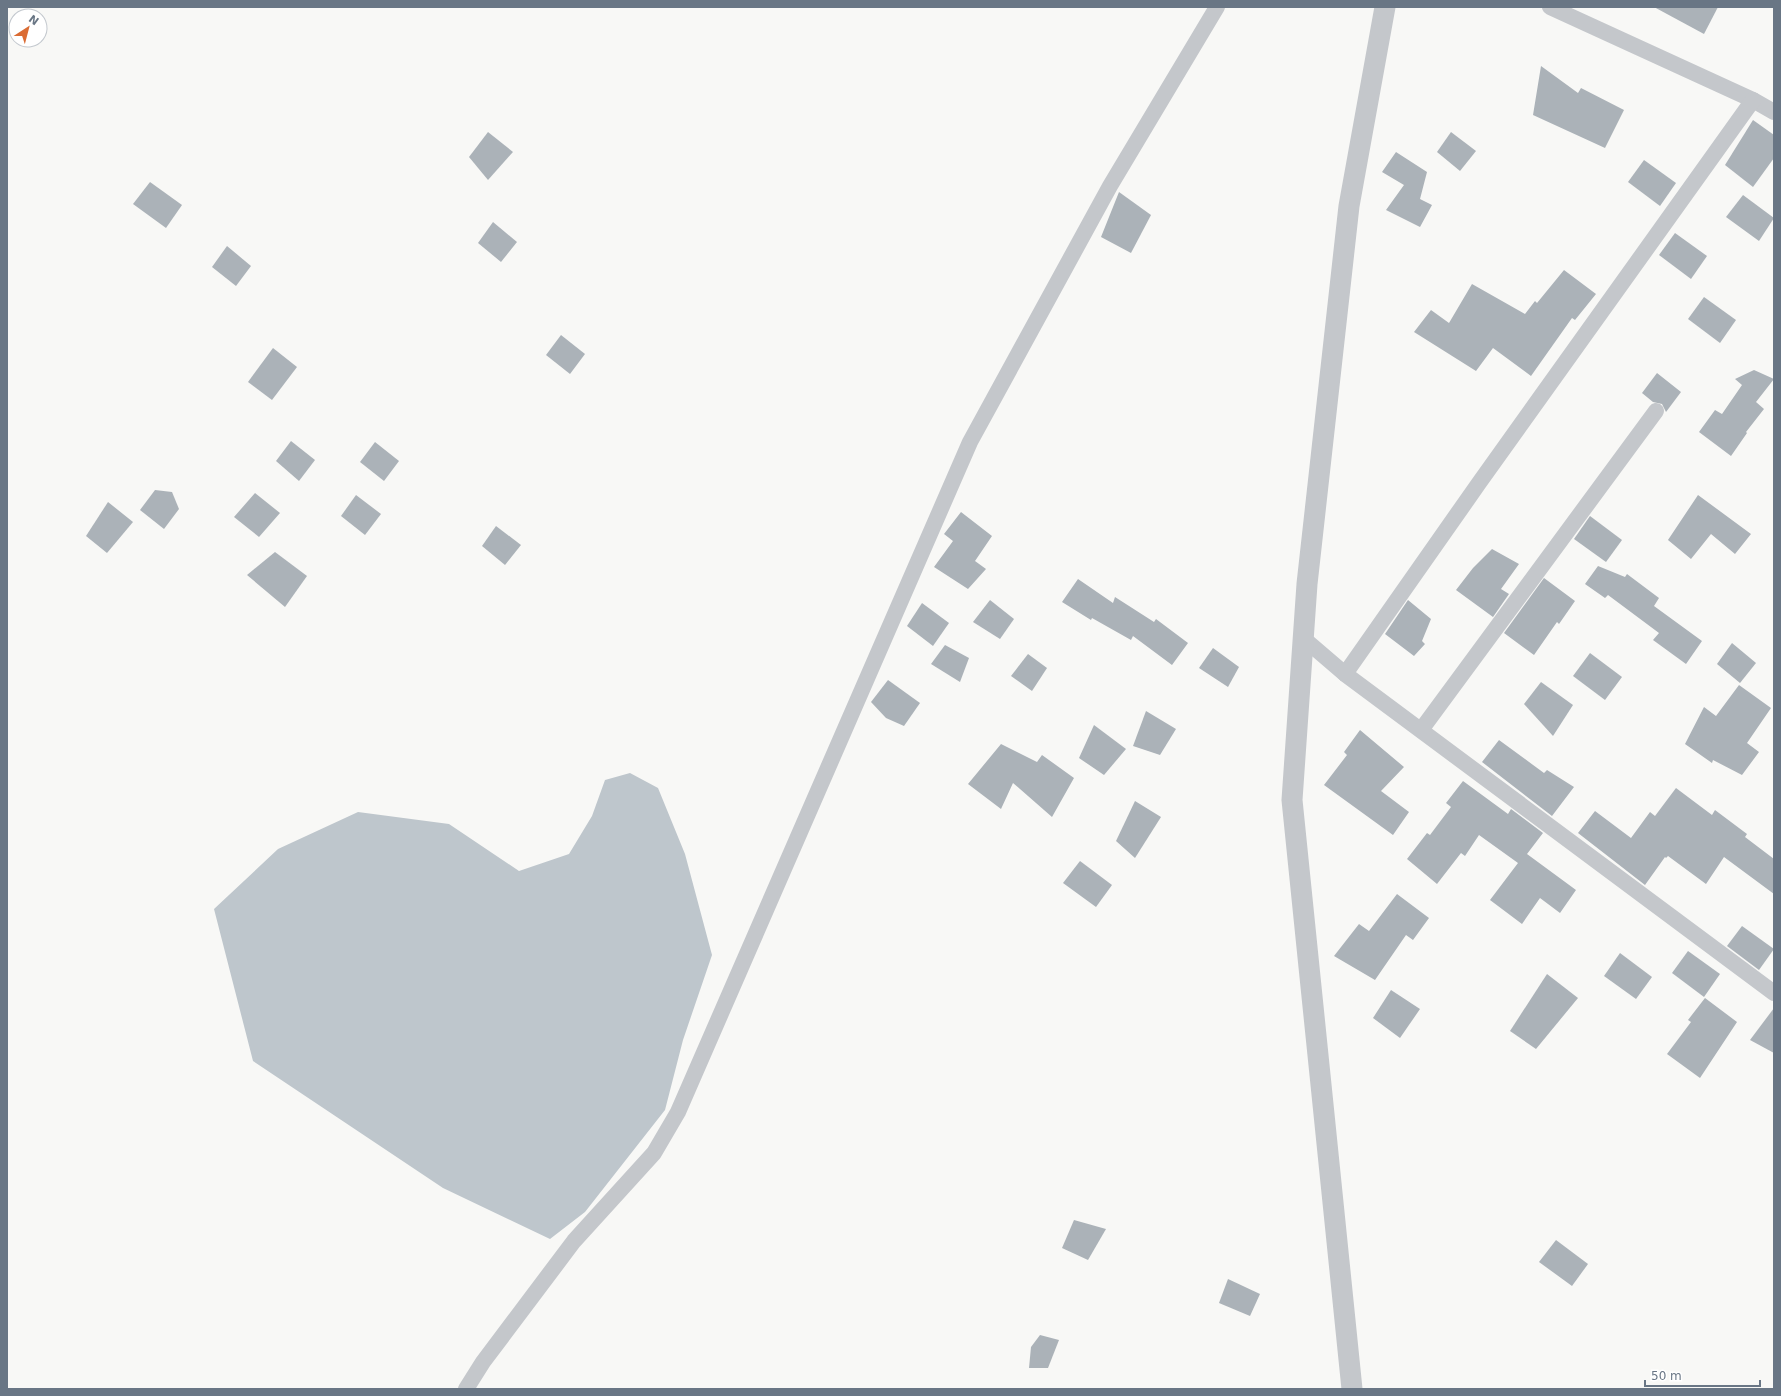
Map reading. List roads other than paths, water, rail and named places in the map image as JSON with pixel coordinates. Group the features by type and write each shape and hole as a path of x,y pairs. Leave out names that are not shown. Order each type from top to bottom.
{"street":[{"path":"466,1389 483,1362 574,1241 654,1153 678,1112 970,442 1110,186 1217,7"},
{"path":"1352,1389 1292,800 1306,584 1348,206 1385,7"},
{"path":"1550,7 1753,100 1774,112"},
{"path":"1345,674 1479,483 1753,100"},
{"path":"1421,730 1656,411"},
{"path":"1303,638 1345,674 1774,993"}]}
